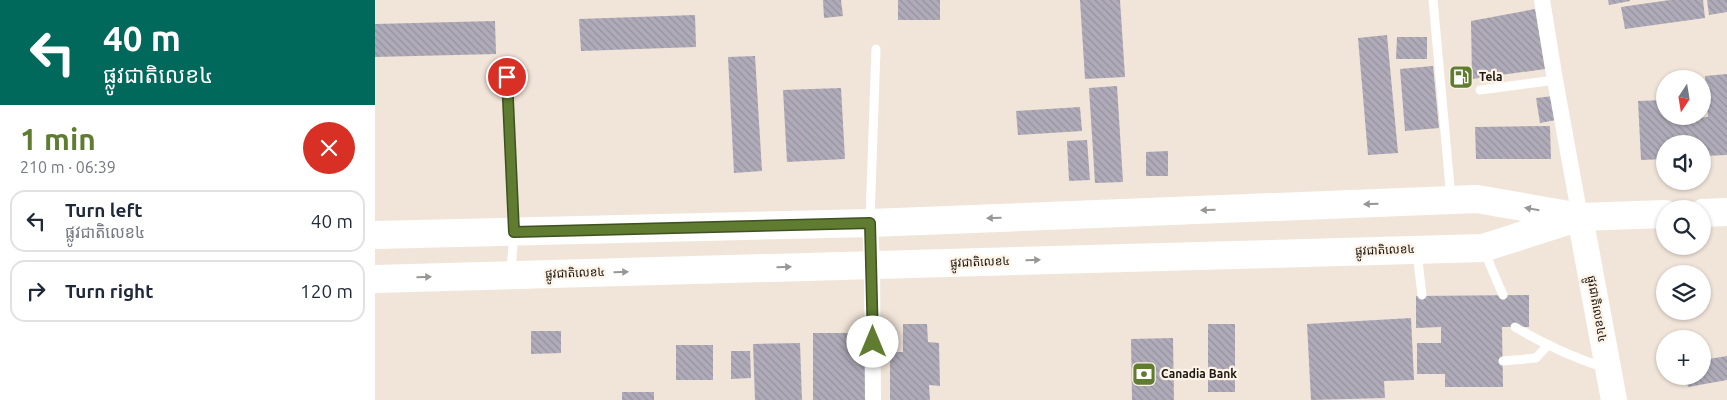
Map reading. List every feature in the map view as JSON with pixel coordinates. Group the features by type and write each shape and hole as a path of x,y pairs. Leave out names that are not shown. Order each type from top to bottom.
{"highway":[{"name":"ផ្លូវជាតិលេខ៤","path":"375,235 870,223 1452,200 1477,200 1581,217 1656,214"},
{"path":"1711,213 1727,212"},
{"name":"ផ្លូវជាតិលេខ៤","path":"375,279 1483,248 1581,217"}],"main road":[{"name":"ផ្លូវជាតិលេខ៤៤","path":"1581,217 1614,400"}],"street":[{"path":"1542,0 1581,217"},
{"path":"870,223 873,400"}],"lane":[{"path":"1433,0 1452,200"},
{"path":"870,223 876,49"},
{"path":"507,77 514,232 511,275"},
{"path":"1480,90 1555,80"},
{"path":"1483,248 1503,295"},
{"path":"1417,250 1422,295"},
{"path":"1515,327 1547,346 1577,359 1608,369"},
{"path":"1503,362 1536,358 1547,346"}],"building":[{"path":"823,0 841,0 843,16 824,18"},
{"path":"898,0 940,0 940,20 898,20"},
{"path":"1080,0 1120,0 1125,77 1085,79"},
{"path":"1608,0 1630,0 1630,1 1609,5"},
{"path":"1670,0 1703,0 1705,18 1625,29 1621,7"},
{"path":"1707,0 1727,0 1727,12 1709,15"},
{"path":"1535,9 1545,69 1472,79 1471,21"},
{"path":"695,15 696,47 581,51 579,19"},
{"path":"495,21 496,54 375,57 375,24"},
{"path":"1387,35 1398,153 1368,155 1358,38"},
{"path":"1397,37 1427,37 1427,59 1396,59"},
{"path":"755,56 762,171 734,173 728,57"},
{"path":"1433,66 1439,128 1405,131 1400,69"},
{"path":"1727,74 1727,155 1711,156 1711,135 1656,135 1656,159 1641,160 1638,101 1656,100 1656,125 1711,125 1711,75"},
{"path":"1117,86 1123,182 1095,183 1089,88"},
{"path":"841,88 845,159 787,162 783,90"},
{"path":"1553,96 1556,120 1540,123 1536,98"},
{"path":"1080,107 1082,131 1018,135 1016,111"},
{"path":"1550,126 1551,159 1476,159 1475,127"},
{"path":"1087,140 1090,180 1069,181 1067,141"},
{"path":"1168,151 1168,176 1146,176 1146,152"},
{"path":"1529,295 1529,327 1502,327 1503,387 1445,387 1445,374 1417,374 1417,343 1441,343 1441,327 1416,328 1416,296"},
{"path":"1411,318 1414,380 1384,381 1385,398 1311,400 1307,324"},
{"path":"903,324 927,324 928,342 939,343 940,386 929,385 930,400 890,400 890,352 903,352"},
{"path":"1208,324 1235,324 1235,392 1208,392"},
{"path":"531,331 561,331 561,353 531,354"},
{"path":"813,333 865,333 865,400 813,400"},
{"path":"1173,338 1174,400 1132,400 1131,339"},
{"path":"800,343 802,400 755,400 753,344"},
{"path":"676,345 713,345 713,380 676,380"},
{"path":"731,351 750,351 751,378 731,379"},
{"path":"1727,356 1727,380 1711,383 1711,359"},
{"path":"622,392 654,392 654,400 622,400"}],"place":[{"name":"Tela","path":"1461,77"},
{"name":"Canadia Bank","path":"1144,374"}],"route":[{"path":"507,77 514,232 870,223 873,342"}]}
